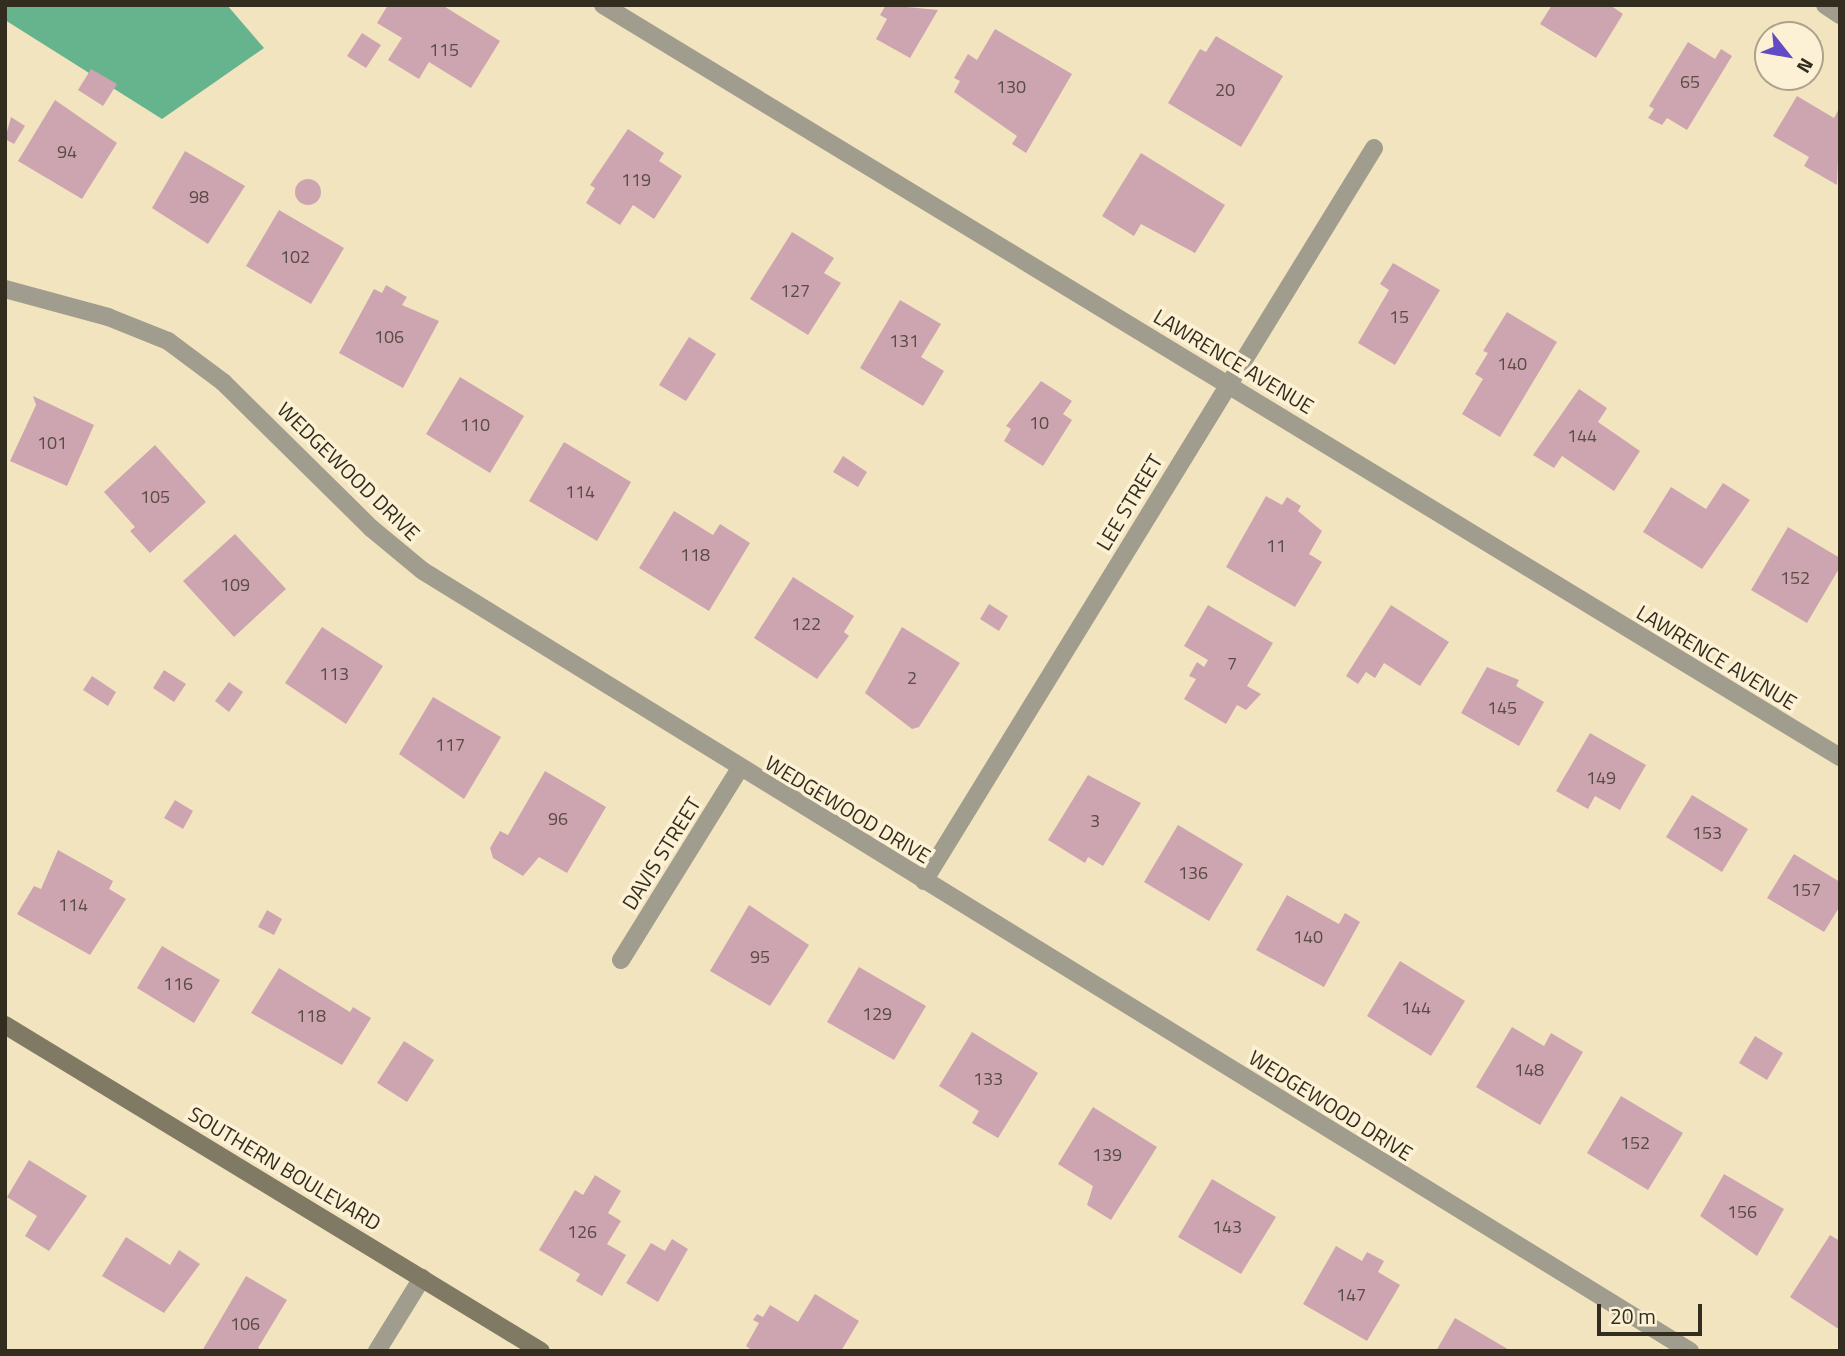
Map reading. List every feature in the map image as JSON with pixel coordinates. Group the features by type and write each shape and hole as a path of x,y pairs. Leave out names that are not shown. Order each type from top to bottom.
{"street":[{"name":"LAWRENCE AVENUE","path":"603,5 1840,757"},
{"path":"1825,5 1840,15"},
{"name":"LEE STREET","path":"924,881 1374,148"},
{"name":"WEDGEWOOD DRIVE","path":"5,289 108,317 168,341 223,382 371,528 423,571 739,770 1690,1351"},
{"name":"DAVIS STREET","path":"621,960 739,770"},
{"name":"SOUTHERN BOULEVARD","path":"5,1025 541,1351"},
{"path":"377,1351 422,1278"}],"green space":[{"path":"5,5 227,5 264,48 162,119 5,20"}],"building":[{"path":"388,5 442,5 500,41 471,88 429,62 419,79 388,60 402,38 377,23"},
{"path":"886,5 938,10 910,58 876,39 887,19 880,15"},
{"path":"1552,5 1610,5 1623,14 1596,58 1540,24"},
{"path":"995,29 1072,74 1026,153 1012,144 1017,136 954,92 960,81 954,78 968,54 977,60"},
{"path":"362,33 381,45 366,68 347,56"},
{"path":"1216,36 1283,76 1241,147 1168,103 1200,49 1206,52"},
{"path":"1688,42 1715,59 1721,49 1732,56 1687,130 1667,118 1662,125 1648,118 1654,109 1649,106"},
{"path":"91,69 117,84 103,106 78,90"},
{"path":"1797,96 1834,118 1840,107 1837,185 1804,166 1809,157 1773,136"},
{"path":"55,100 117,143 82,199 18,161"},
{"path":"11,117 25,126 14,144 5,139"},
{"path":"628,129 664,153 659,161 682,176 654,219 633,205 620,225 586,203 595,188 590,185"},
{"path":"185,151 245,186 208,244 152,208"},
{"path":"1141,153 1225,205 1195,253 1141,224 1134,236 1102,216"},
{"path":"308,179 317,183 321,192 317,201 308,205 299,201 295,192 299,183"},
{"path":"279,210 344,248 311,304 246,266"},
{"path":"792,232 834,258 824,273 841,283 808,335 750,299"},
{"path":"1393,263 1440,290 1395,365 1358,343 1389,290 1380,284"},
{"path":"386,285 407,297 402,305 439,321 403,388 339,353 374,289 382,293"},
{"path":"900,300 941,324 921,357 944,371 923,406 860,368"},
{"path":"1507,312 1557,342 1500,437 1462,414 1483,379 1475,374 1488,353 1483,351"},
{"path":"689,337 716,354 686,401 659,385"},
{"path":"460,377 524,416 490,473 426,434"},
{"path":"1041,381 1072,401 1063,414 1072,420 1043,466 1004,441 1011,429 1006,426"},
{"path":"1579,389 1607,408 1598,422 1640,451 1614,491 1562,456 1554,468 1533,455"},
{"path":"33,396 94,425 67,486 10,461 36,405"},
{"path":"564,442 631,482 597,541 529,501"},
{"path":"155,445 206,502 150,553 130,531 135,527 104,492"},
{"path":"843,456 867,472 858,487 833,472"},
{"path":"1723,483 1750,500 1702,569 1643,532 1671,487 1706,509"},
{"path":"1266,496 1282,505 1287,497 1301,506 1298,511 1322,531 1309,554 1322,562 1295,607 1226,567"},
{"path":"674,511 713,535 720,524 750,543 709,611 639,568"},
{"path":"1788,527 1840,558 1840,567 1807,623 1751,590"},
{"path":"235,534 286,589 234,637 183,581"},
{"path":"793,577 854,616 844,632 849,636 817,679 754,638"},
{"path":"989,604 1008,616 999,631 980,619"},
{"path":"1208,605 1273,643 1247,686 1261,694 1246,710 1237,705 1226,724 1184,699 1196,679 1189,676 1197,662 1204,667 1208,660 1184,646"},
{"path":"1391,605 1449,642 1420,686 1384,663 1375,678 1366,672 1358,684 1346,676"},
{"path":"322,627 383,666 346,724 285,683"},
{"path":"902,627 960,663 919,727 912,729 865,693"},
{"path":"1487,667 1519,680 1516,686 1544,702 1519,746 1461,713"},
{"path":"164,670 186,684 174,702 153,688"},
{"path":"92,676 116,692 108,706 83,690"},
{"path":"229,682 243,692 229,712 215,701"},
{"path":"433,697 501,737 464,799 399,754"},
{"path":"1590,733 1646,765 1620,810 1595,796 1588,809 1556,791"},
{"path":"545,771 606,807 567,873 539,857 523,876 493,858 490,848 500,831 508,835"},
{"path":"1088,775 1141,803 1103,866 1088,857 1085,863 1048,840"},
{"path":"1692,795 1748,829 1722,872 1666,837"},
{"path":"175,800 193,811 183,829 164,818"},
{"path":"1178,825 1243,864 1209,921 1144,882"},
{"path":"58,850 113,881 109,889 126,899 90,955 17,914 34,886 41,889"},
{"path":"1794,854 1840,882 1840,906 1824,932 1767,898"},
{"path":"1287,895 1339,924 1345,913 1360,922 1324,987 1256,950"},
{"path":"749,905 809,945 770,1006 710,971"},
{"path":"267,910 282,919 274,935 258,927"},
{"path":"162,946 220,980 194,1023 137,988"},
{"path":"1400,961 1465,1001 1431,1056 1367,1016"},
{"path":"859,967 926,1006 894,1060 827,1022"},
{"path":"279,968 350,1012 353,1007 371,1018 342,1065 251,1013"},
{"path":"1512,1027 1544,1046 1551,1033 1583,1052 1540,1125 1476,1087"},
{"path":"972,1032 1038,1073 998,1138 972,1123 979,1111 939,1086"},
{"path":"1755,1036 1783,1053 1767,1080 1739,1063"},
{"path":"404,1041 434,1060 407,1102 377,1083"},
{"path":"1621,1096 1683,1133 1648,1190 1587,1153"},
{"path":"1093,1107 1157,1147 1111,1220 1087,1205 1093,1186 1058,1164"},
{"path":"29,1160 87,1196 49,1251 25,1236 37,1216 7,1197"},
{"path":"1724,1174 1784,1209 1757,1256 1700,1216"},
{"path":"595,1175 621,1191 608,1213 621,1221 607,1244 626,1255 602,1296 576,1281 580,1274 539,1250 575,1190 583,1195"},
{"path":"1212,1179 1276,1217 1241,1274 1178,1237"},
{"path":"1830,1235 1840,1241 1840,1330 1790,1297"},
{"path":"126,1237 170,1265 179,1250 200,1264 164,1313 102,1276"},
{"path":"672,1239 688,1249 658,1302 626,1283 651,1243 665,1251"},
{"path":"1336,1246 1362,1261 1367,1252 1384,1261 1378,1272 1400,1285 1367,1341 1303,1304"},
{"path":"246,1276 287,1300 258,1348 263,1351 202,1351"},
{"path":"815,1294 859,1321 841,1351 753,1351 746,1346 759,1323 753,1320 757,1314 763,1317 770,1305 798,1322"},
{"path":"1455,1318 1511,1351 1436,1351"}]}
